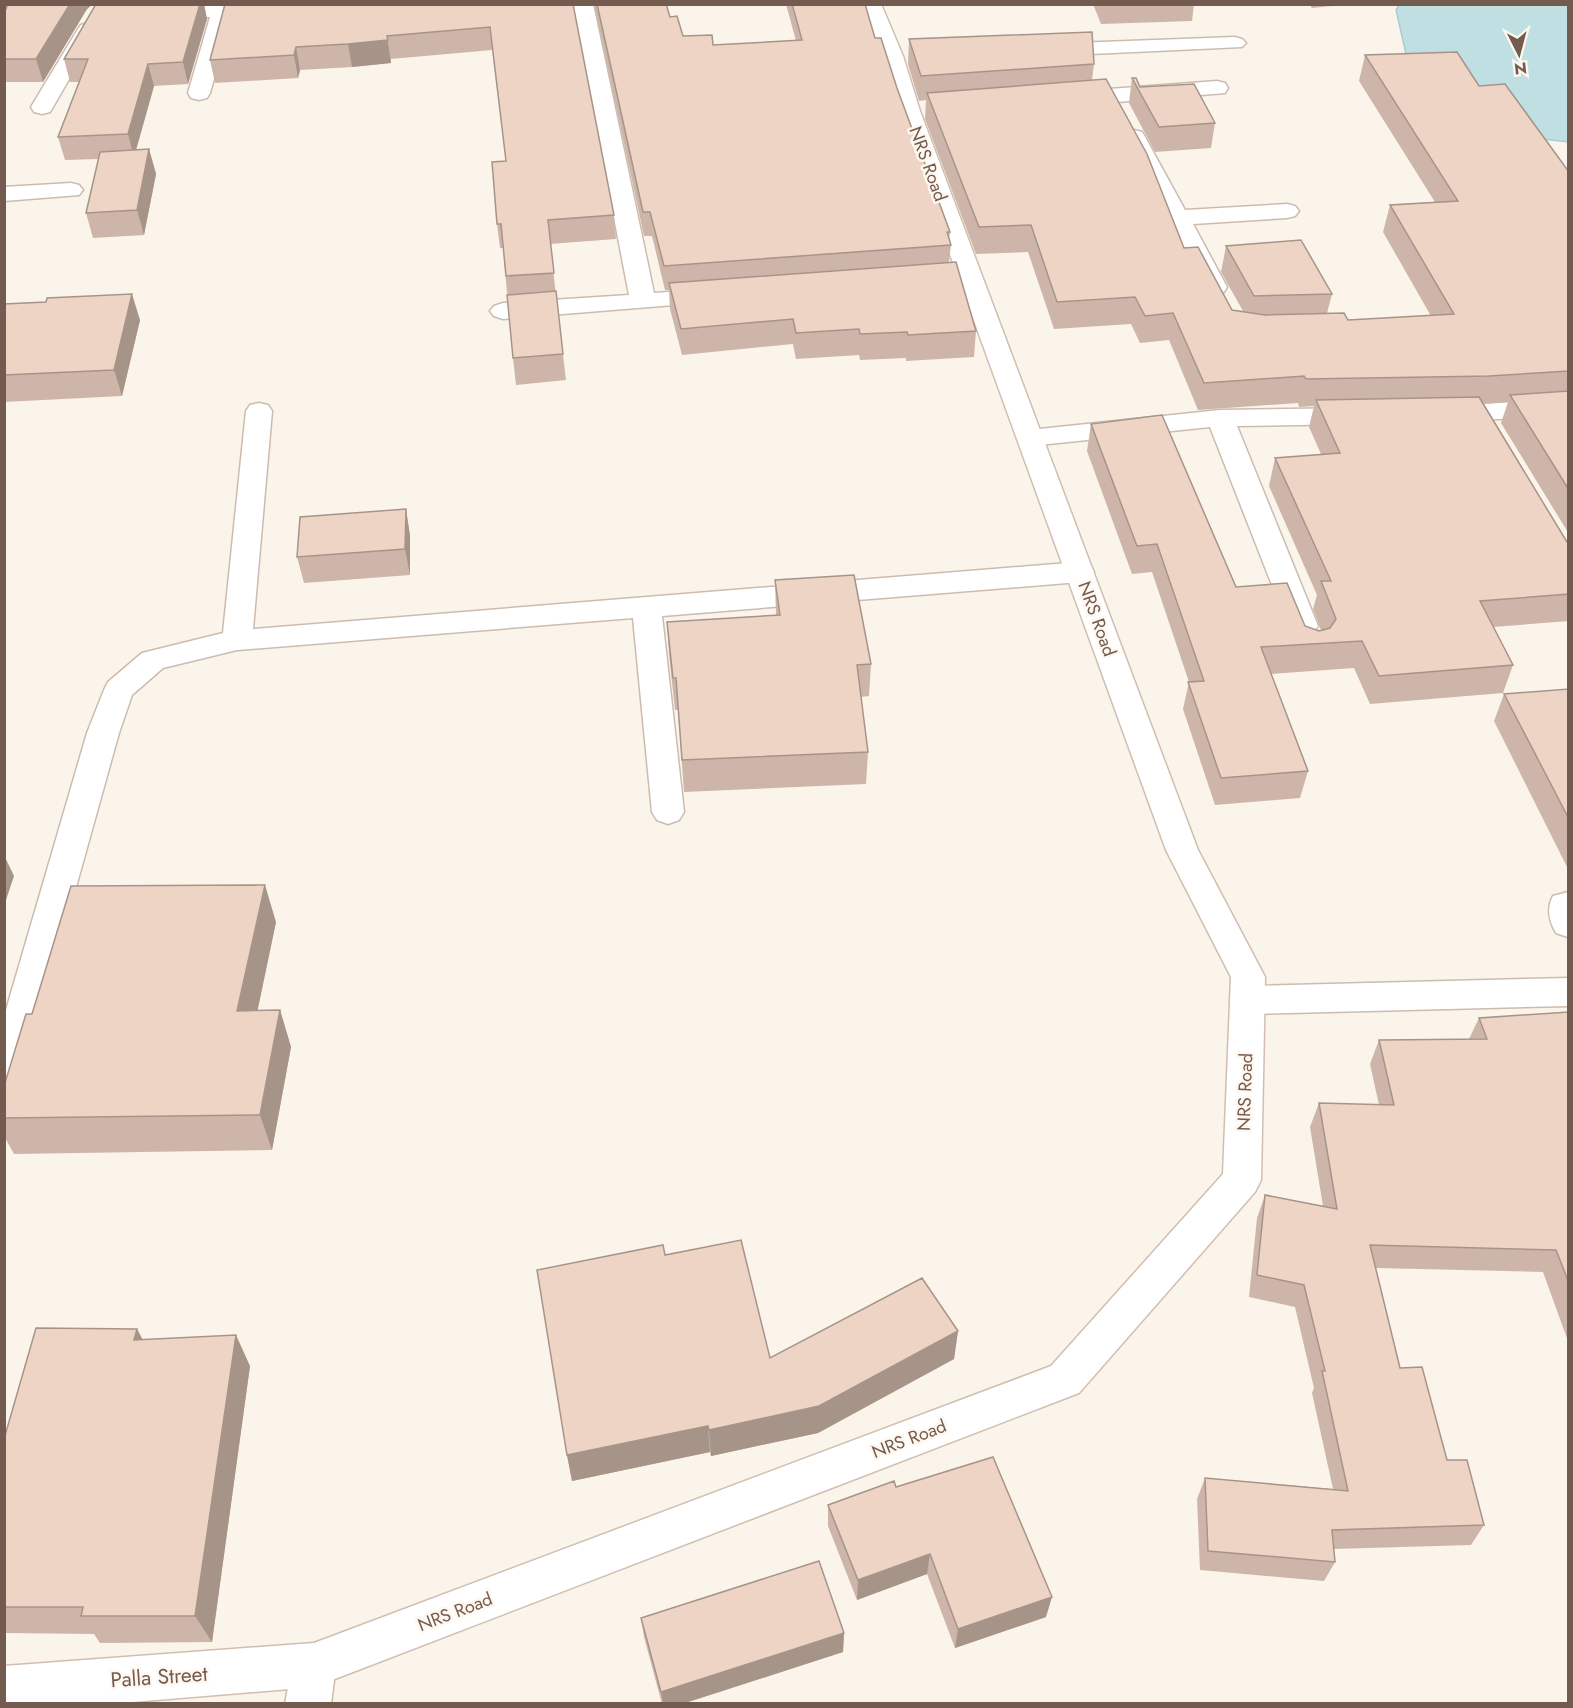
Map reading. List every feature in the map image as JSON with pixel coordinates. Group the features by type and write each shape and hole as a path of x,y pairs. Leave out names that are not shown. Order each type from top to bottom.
{"street":[{"path":"583,4 643,301"},
{"name":"NRS Road","path":"311,1684 1065,1380 1242,1180 1248,977 1182,850 1030,438 959,278 921,110 904,56 870,4"},
{"path":"144,11 268,9"},
{"path":"42,107 99,10"},
{"path":"199,93 222,11"},
{"path":"1022,51 1235,43"},
{"path":"1052,100 1217,88"},
{"path":"1112,96 1227,310"},
{"path":"4,194 71,190"},
{"path":"1179,218 1287,211"},
{"path":"503,312 737,294"},
{"path":"1420,415 1486,424 1569,407"},
{"path":"237,640 259,411"},
{"path":"1030,438 1220,418 1385,415"},
{"path":"1220,418 1311,646"},
{"path":"4,1081 19,986 103,733 119,690 153,660 237,640 1080,572"},
{"path":"646,606 668,812"},
{"path":"1569,905 1565,905 1569,924"},
{"path":"1248,1000 1569,992"},
{"name":"Palla Street","path":"4,1689 311,1684"}],"water":[{"path":"1400,4 1568,5 1568,142 1542,139 1406,54 1396,10"}],"building":[{"path":"8,4 70,4 36,59 4,59 4,14"},
{"path":"96,4 200,4 183,62 148,64 128,134 58,137 88,59 64,59"},
{"path":"225,4 573,4 614,215 548,220 554,273 506,276 501,224 497,224 492,162 506,161 490,27 387,36 388,40 296,47 294,55 210,60"},
{"path":"597,4 666,4 670,17 677,16 683,36 712,35 713,45 802,40 792,4 865,4 875,38 881,38 950,232 947,232 951,245 664,266 650,212 643,212"},
{"path":"1092,32 1094,64 921,76 909,39"},
{"path":"1457,52 1479,86 1505,84 1569,172 1569,371 1489,376 1306,379 1304,376 1204,383 1173,313 1145,316 1135,297 1057,302 1031,225 979,227 927,93 1106,79 1147,154 1184,248 1198,247 1232,310 1265,315 1344,313 1348,320 1454,314 1390,205 1458,201 1365,55"},
{"path":"1132,78 1136,78 1140,87 1194,84 1215,123 1159,127"},
{"path":"149,149 137,210 86,213 100,152"},
{"path":"1301,240 1332,294 1254,296 1226,246"},
{"path":"956,262 976,331 908,335 907,332 860,334 859,329 796,333 793,319 681,329 669,283"},
{"path":"556,291 563,354 513,358 507,295"},
{"path":"132,294 114,370 4,375 4,304 46,302 47,298"},
{"path":"1569,391 1569,490 1510,395"},
{"path":"1479,397 1569,542 1569,594 1480,601 1513,665 1379,676 1362,641 1261,647 1308,771 1221,778 1188,682 1204,681 1157,544 1137,546 1091,424 1162,415 1236,587 1287,583 1305,626 1319,631 1330,628 1336,619 1321,581 1331,581 1275,458 1340,453 1316,400"},
{"path":"406,509 405,549 297,557 300,517"},
{"path":"854,575 871,664 857,665 868,752 682,760 676,678 673,678 667,622 780,615 775,580"},
{"path":"1569,689 1569,819 1504,694"},
{"path":"265,885 237,1011 280,1010 260,1115 4,1118 4,1086 26,1014 32,1014 71,886"},
{"path":"1569,1012 1569,1283 1556,1250 1370,1245 1400,1368 1422,1367 1447,1460 1467,1460 1484,1525 1332,1530 1335,1562 1208,1551 1205,1478 1348,1491 1322,1371 1325,1371 1304,1285 1257,1275 1265,1195 1337,1209 1319,1103 1394,1105 1379,1040 1487,1039 1479,1018"},
{"path":"741,1240 770,1358 922,1278 958,1331 819,1406 709,1430 708,1426 567,1455 537,1270 663,1245 665,1255"},
{"path":"36,1328 137,1329 134,1340 236,1335 195,1616 81,1616 83,1607 4,1607 4,1439"},
{"path":"993,1457 1052,1597 958,1629 930,1554 858,1580 828,1505 894,1481 896,1487"},
{"path":"819,1561 844,1633 661,1692 641,1618"}]}
